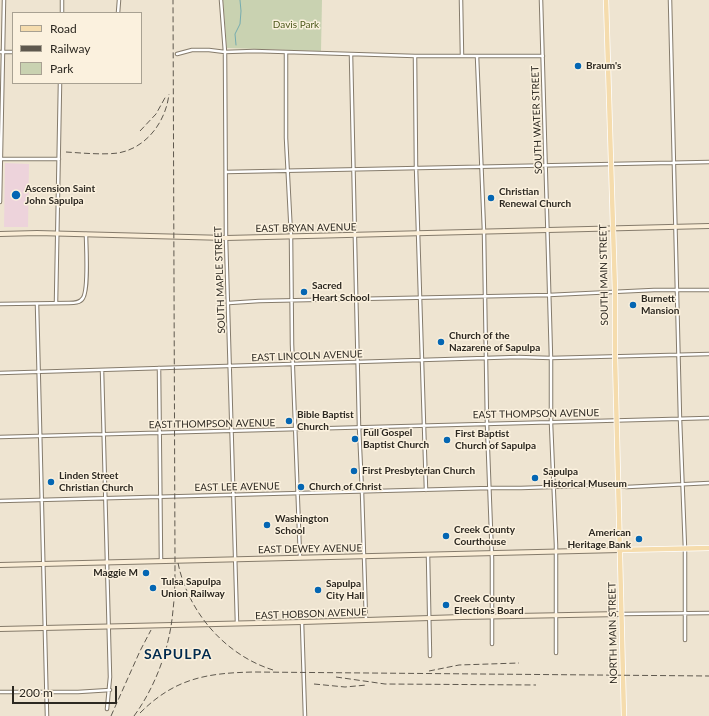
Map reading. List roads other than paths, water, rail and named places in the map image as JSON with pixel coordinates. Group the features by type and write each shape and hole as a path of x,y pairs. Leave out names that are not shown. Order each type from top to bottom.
{"main road":[{"name":"SOUTH MAIN STREET","path":"606,0 615,291 616,420 620,550"},
{"path":"620,550 709,548"},
{"name":"NORTH MAIN STREET","path":"620,550 624,716"}],"street":[{"path":"0,202 4,0"},
{"path":"62,0 62,12"},
{"path":"118,12 119,0"},
{"name":"SOUTH MAPLE STREET","path":"221,0 225,52 226,238 231,367 237,624"},
{"path":"461,0 462,56"},
{"name":"SOUTH WATER STREET","path":"541,0 548,230 551,423 556,551 556,653"},
{"path":"670,0 680,419 685,549 685,640"},
{"path":"177,54 192,50 209,50 225,52 286,52 350,55 543,56"},
{"path":"286,52 288,171 291,236 291,300 300,557"},
{"path":"350,55 359,428 366,620"},
{"path":"415,56 416,168 426,490"},
{"path":"477,56 484,231 486,424 492,553 492,644"},
{"path":"56,303 60,84"},
{"path":"0,159 59,159"},
{"path":"226,172 709,162"},
{"name":"EAST BRYAN AVENUE","path":"0,234 57,233 226,238 709,226"},
{"path":"0,304 76,303 83,298 86,289 86,234"},
{"path":"229,303 485,295 549,295 606,293 615,291 709,290"},
{"path":"37,304 46,716"},
{"name":"EAST LINCOLN AVENUE","path":"0,373 518,357 615,357 709,354"},
{"path":"159,368 161,561"},
{"path":"102,370 110,690 107,709"},
{"name":"EAST THOMPSON AVENUE","path":"0,437 709,418"},
{"name":"EAST LEE AVENUE","path":"0,501 709,483"},
{"name":"EAST DEWEY AVENUE","path":"0,565 620,550"},
{"path":"428,554 430,656"},
{"path":"622,614 709,613"},
{"name":"EAST HOBSON AVENUE","path":"0,629 622,614"},
{"path":"302,622 305,716"},
{"path":"0,692 110,690"}],"waterway":[{"path":"236,45 235,34 240,24 240,0"}],"railway":[{"path":"134,716 149,692 161,666 169,638 175,592 173,0"},
{"path":"66,152 112,154 128,150 138,145 153,132 159,123 164,114 169,94"},
{"path":"140,131 156,114 166,96"},
{"path":"178,563 190,598 211,629 239,654 273,670"},
{"path":"111,716 151,630"},
{"path":"429,671 459,665 519,663"},
{"path":"140,713 153,701 179,685 207,676 221,674 254,672 709,676"},
{"path":"336,677 385,684 536,685"},
{"path":"314,684 345,687 367,685"}],"place":[{"name":"Braum's","path":"578,66"},
{"name":"Ascension Saint John Sapulpa","path":"16,195"},
{"name":"Christian Renewal Church","path":"491,198"},
{"name":"Sacred Heart School","path":"304,292"},
{"name":"Burnett Mansion","path":"633,305"},
{"name":"Church of the Nazarene of Sapulpa","path":"441,342"},
{"name":"Bible Baptist Church","path":"289,421"},
{"name":"Full Gospel Baptist Church","path":"355,439"},
{"name":"First Baptist Church of Sapulpa","path":"447,440"},
{"name":"First Presbyterian Church","path":"354,471"},
{"name":"Sapulpa Historical Museum","path":"535,478"},
{"name":"Linden Street Christian Church","path":"51,482"},
{"name":"Church of Christ","path":"301,487"},
{"name":"Washington School","path":"267,525"},
{"name":"Creek County Courthouse","path":"446,536"},
{"name":"American Heritage Bank","path":"639,539"},
{"name":"Maggie M","path":"146,573"},
{"name":"Tulsa Sapulpa Union Railway","path":"153,588"},
{"name":"Sapulpa City Hall","path":"318,590"},
{"name":"Creek County Elections Board","path":"446,605"}],"district":[{"name":"SAPULPA","path":"178,654"}],"park label":[{"name":"Davis Park","path":"296,25"}]}
